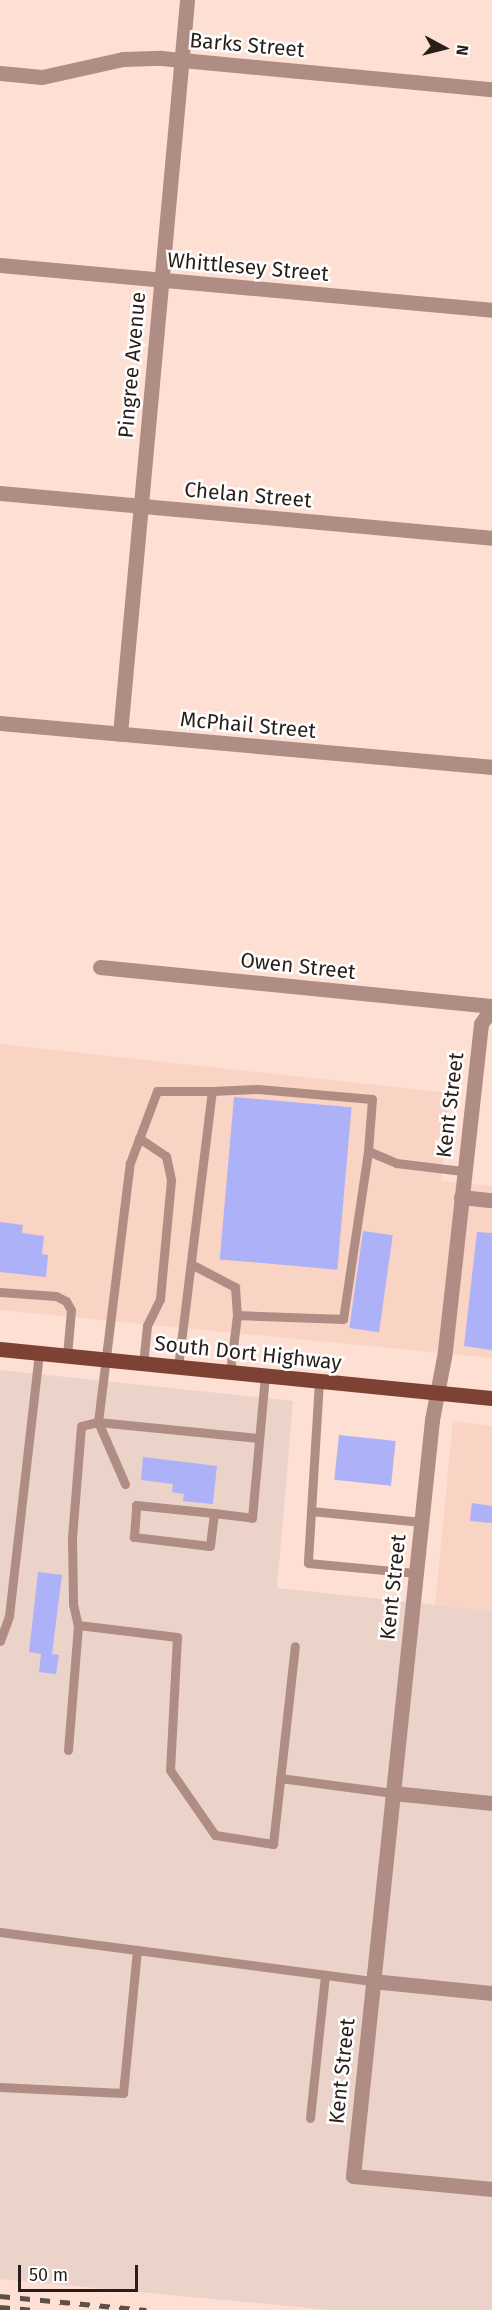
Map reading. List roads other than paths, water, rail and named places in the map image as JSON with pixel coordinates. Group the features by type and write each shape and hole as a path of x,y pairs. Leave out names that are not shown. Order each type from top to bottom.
{"main road":[{"name":"South Dort Highway","path":"0,1349 492,1398"}],"street":[{"name":"Pingree Avenue","path":"120,734 187,0"},
{"name":"Barks Street","path":"0,73 42,77 123,59 182,60 492,89"},
{"name":"Whittlesey Street","path":"0,265 492,310"},
{"name":"Chelan Street","path":"0,493 492,538"},
{"name":"McPhail Street","path":"0,723 492,768"},
{"name":"Owen Street","path":"100,967 492,1007"},
{"name":"Kent Street","path":"492,1007 480,1024 444,1357 436,1393 353,2176 492,2189"},
{"path":"460,1197 492,1200"},
{"path":"393,1793 492,1803"},
{"path":"372,1981 492,1993"}],"lane":[{"path":"124,1484 98,1422 130,1163 157,1091 258,1089 372,1099 368,1151 343,1319 237,1315"},
{"path":"178,1367 212,1090"},
{"path":"139,1138 166,1156 171,1180 160,1299 147,1326 143,1363"},
{"path":"368,1151 396,1163 464,1171"},
{"path":"191,1264 234,1287 237,1315 230,1372"},
{"path":"0,1292 56,1296 66,1301 71,1310 68,1356"},
{"path":"0,1641 9,1616 39,1353"},
{"path":"214,1513 210,1546 134,1537 136,1505 214,1513 252,1518 265,1376"},
{"path":"319,1381 308,1563 416,1573"},
{"path":"68,1750 78,1625 73,1604 72,1537 81,1426 98,1422 258,1438"},
{"path":"311,1511 421,1522"},
{"path":"78,1625 177,1637 170,1770 215,1835 273,1844 295,1646"},
{"path":"280,1778 393,1793"},
{"path":"0,1932 372,1981"},
{"path":"0,2087 123,2093 137,1950"},
{"path":"310,2118 325,1975"}],"railway":[{"path":"0,2296 146,2310"},
{"path":"0,2307 32,2310"}]}
